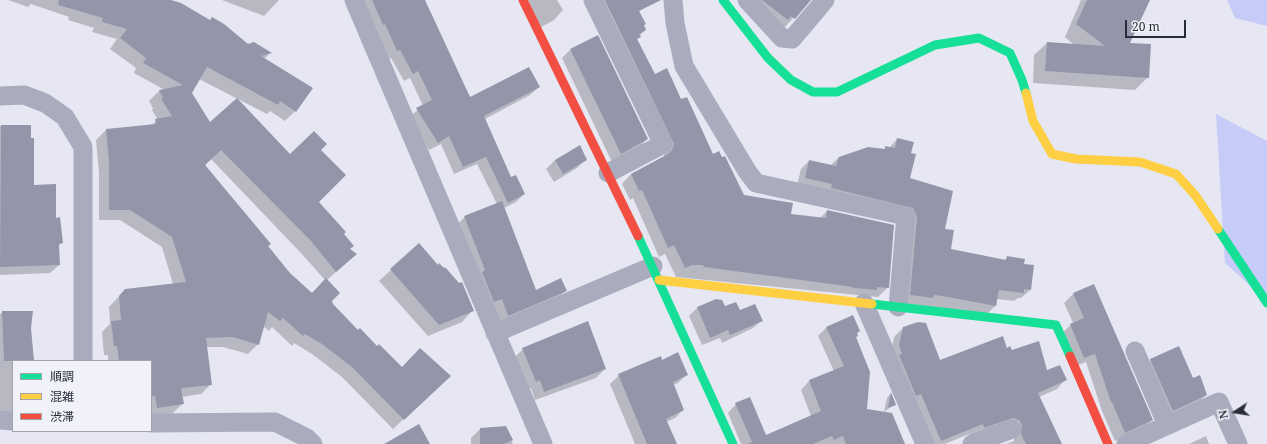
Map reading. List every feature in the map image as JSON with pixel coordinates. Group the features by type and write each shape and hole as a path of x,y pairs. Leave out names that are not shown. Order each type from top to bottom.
{"street":[{"path":"354,0 543,444"},
{"path":"523,0 656,273 733,444"},
{"path":"593,0 663,144 608,173"},
{"path":"673,0 675,23 684,66 747,171 756,183 906,216 898,307"},
{"path":"723,0 744,25 768,58 792,80 813,92 837,92 935,45 979,38 1010,53 1022,80 1033,122 1052,154 1076,159 1140,162 1176,174 1195,195 1267,303"},
{"path":"748,0 782,38 792,39 825,0"},
{"path":"0,96 24,95 45,103 65,117 83,146 83,360"},
{"path":"495,333 656,273 864,303 1056,325 1108,444"},
{"path":"864,303 925,444"},
{"path":"1135,352 1167,425"},
{"path":"1126,444 1219,402 1238,444"},
{"path":"0,420 12,421"},
{"path":"152,423 275,422 307,438 313,444"},
{"path":"972,444 1012,429"}],"shaded area":[{"path":"1227,0 1267,0 1267,26 1235,18"},
{"path":"1216,114 1267,141 1267,301 1225,263"}],"building":[{"path":"59,0 171,0 181,3 210,20 212,17 224,24 248,44 254,42 272,53 261,56 313,88 296,112 280,101 278,105 207,67 192,93 210,122 237,98 290,154 314,131 327,144 321,150 346,175 319,202 346,232 344,234 354,246 350,249 357,254 336,272 311,241 221,150 205,165 271,244 268,246 290,273 312,293 326,278 340,293 332,301 333,304 358,330 360,328 377,346 379,344 402,367 420,348 451,376 404,420 352,367 322,344 305,334 303,336 283,318 280,321 268,312 259,345 233,337 206,338 212,385 181,388 184,404 157,408 155,396 152,396 152,360 119,360 117,346 114,346 111,321 121,320 119,296 125,289 186,282 172,237 130,210 109,210 109,162 106,129 156,124 155,119 172,116 161,99 163,98 159,90 183,85 143,63 146,58 120,38 127,29 102,22 103,18 58,5"},
{"path":"372,0 425,0 470,97 529,67 540,87 484,116 511,177 516,175 525,194 508,203 486,157 463,167 449,136 438,143 416,108 432,100 418,71 413,74 400,50 397,51"},
{"path":"605,0 661,0 639,11 646,24 644,25 646,30 639,34 641,37 637,39 655,74 667,68 681,99 687,97 713,154 719,151 722,157 725,156 744,195 793,203 791,214 826,218 827,210 894,225 889,288 877,287 877,290 853,288 704,267 703,265 692,265 685,268 674,245 668,248 642,190 639,191 631,174 668,154 672,150 674,144"},
{"path":"762,0 811,0 795,19 791,16 788,20"},
{"path":"1087,0 1150,0 1130,43 1151,44 1149,78 1045,71 1047,42 1105,46 1076,24"},
{"path":"598,35 648,139 621,154 570,49"},
{"path":"1,125 31,125 31,138 34,138 34,185 56,184 56,218 60,217 63,243 59,244 60,265 0,267"},
{"path":"897,138 914,142 911,153 916,154 910,178 953,191 945,229 954,230 951,249 1006,260 1007,256 1025,259 1024,264 1034,265 1031,290 1024,289 1024,293 999,290 996,306 942,296 934,295 933,298 910,295 917,217 913,208 831,188 832,184 805,178 809,160 836,166 839,157 868,147 885,149 885,146 895,148"},
{"path":"580,145 587,160 563,174 555,160"},
{"path":"502,201 536,290 561,278 567,291 508,316 502,299 494,302 482,272 485,270 464,216"},
{"path":"419,243 438,265 439,263 444,268 445,267 459,283 462,282 474,311 439,325 390,269"},
{"path":"1094,284 1153,420 1125,433 1111,402 1095,354 1084,358 1070,324 1084,318 1073,293"},
{"path":"716,299 722,300 725,306 736,302 740,310 755,304 763,321 730,335 728,330 710,338 697,307"},
{"path":"2,311 33,311 31,328 34,360 4,361"},
{"path":"853,315 860,331 857,333 858,336 856,337 870,372 867,409 892,413 905,444 846,444 843,436 834,440 832,436 813,444 747,444 752,442 735,403 750,397 766,435 821,411 809,380 844,366 826,327"},
{"path":"588,321 606,369 544,392 540,380 536,382 522,348"},
{"path":"918,322 926,323 940,360 1003,336 1007,348 1010,346 1012,350 1039,341 1047,370 1060,365 1067,380 1038,393 1062,444 1026,444 1021,434 1022,425 1019,420 1013,418 984,428 983,424 941,441 921,394 916,396 899,355 902,354 899,345 903,327"},
{"path":"1179,346 1193,378 1200,375 1207,395 1173,411 1150,359"},
{"path":"678,352 688,375 673,382 684,410 666,419 677,444 647,444 618,374 661,356 662,360"},
{"path":"891,392 896,405 888,408"},
{"path":"419,424 430,444 384,444"},
{"path":"506,426 513,440 504,444 480,444 480,428"}],"traffic: fast":[{"path":"723,0 768,58 791,80 813,92 837,92 935,45 979,38 1010,53 1026,93"},
{"path":"1218,229 1267,303"},
{"path":"638,236 733,444"},
{"path":"872,304 1056,325 1070,356"}],"traffic: slow":[{"path":"1026,93 1033,121 1052,154 1076,159 1140,162 1176,174 1195,195 1218,229"},
{"path":"659,280 872,304"}],"traffic: jam":[{"path":"523,0 638,236"},
{"path":"1070,356 1108,444"}]}
